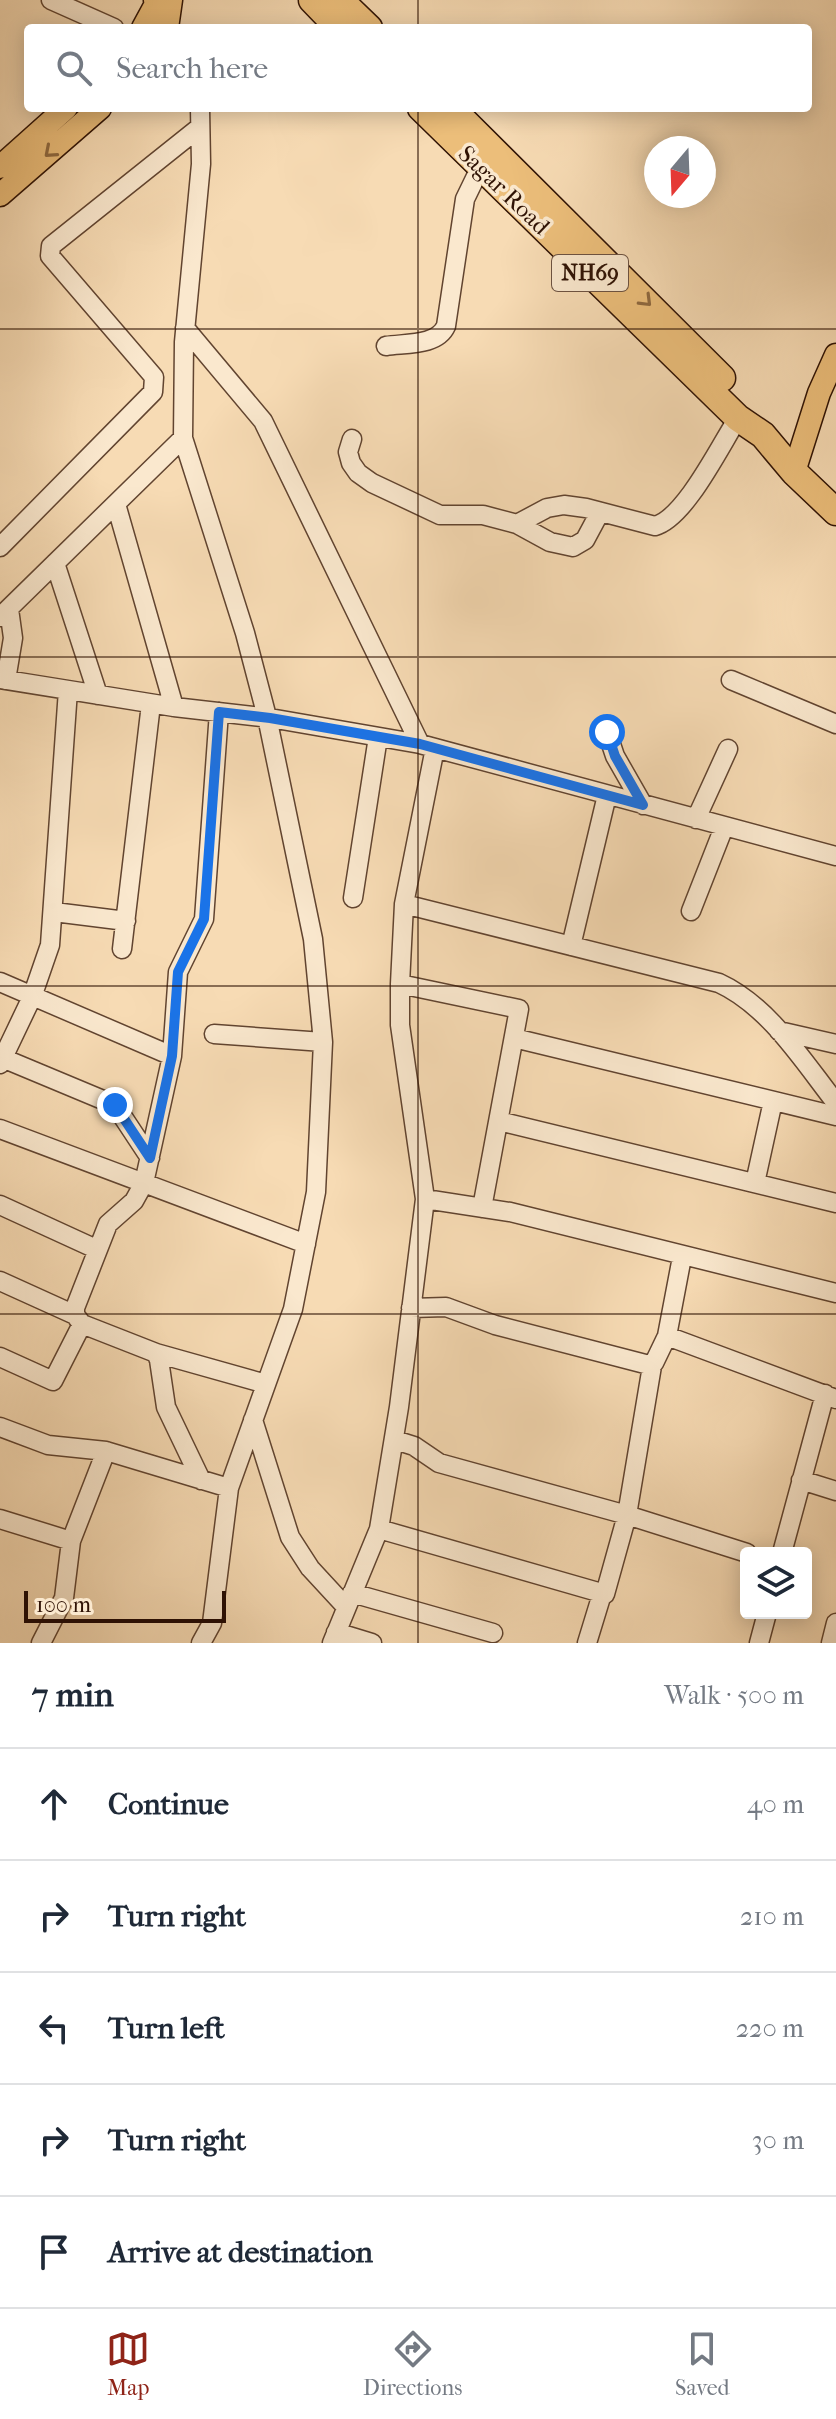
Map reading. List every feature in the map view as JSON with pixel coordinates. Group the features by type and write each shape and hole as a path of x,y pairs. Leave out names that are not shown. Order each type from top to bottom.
{"highway":[{"path":"312,0 335,24"},
{"path":"340,0 365,24"},
{"name":"Sagar Road","path":"425,112 738,418 763,435 794,472 836,512"},
{"name":"Sagar Road","path":"455,112 755,412 763,435"}],"main road":[{"path":"0,167 62,112"},
{"path":"0,195 95,112"},
{"path":"794,472 819,393 836,355"}],"street":[{"path":"51,0 105,24"},
{"path":"200,112 201,164 185,328 183,438 245,633 267,717 313,939 323,1042 316,1192 293,1309 229,1488 212,1623 201,1643"},
{"path":"0,547 143,403 155,386 154,377 50,256 51,246 200,127"},
{"path":"386,346 432,339 443,332 465,199 481,166"},
{"path":"185,328 263,421 427,746 404,904 400,984 400,1025 425,1199 395,1440 379,1529 334,1638 372,1643"},
{"path":"517,524 555,506 574,506 655,526 666,523 682,507 738,418"},
{"path":"183,438 4,613 13,638 3,679 151,704 267,717 427,746 836,856"},
{"path":"352,439 348,452 358,473 372,483 440,515 483,515 517,524 550,542 573,547 585,540 600,512"},
{"path":"116,504 174,707"},
{"path":"55,563 98,695"},
{"path":"731,680 836,724"},
{"path":"68,690 54,912 46,963 1,1060 115,1105 150,1158"},
{"path":"122,949 151,704"},
{"path":"0,1357 53,1381 79,1319 75,1308 96,1249 112,1219 134,1201 144,1183 172,1056 178,972 204,919 219,712"},
{"path":"607,732 615,756 643,805"},
{"path":"353,898 378,737"},
{"path":"696,819 728,749"},
{"path":"571,946 607,795"},
{"path":"691,911 724,827"},
{"path":"404,904 719,983 736,990 779,1031 836,1103"},
{"path":"54,912 126,921"},
{"path":"0,982 172,1056"},
{"path":"400,984 519,1009 482,1208"},
{"path":"779,1031 836,1044"},
{"path":"214,1034 323,1042"},
{"path":"514,1038 836,1116"},
{"path":"755,1183 773,1101"},
{"path":"499,1121 836,1203"},
{"path":"0,1129 306,1244"},
{"path":"425,1199 510,1212 836,1293"},
{"path":"0,1205 96,1249"},
{"path":"379,1529 602,1594 607,1592 627,1515 652,1366 667,1336 682,1257"},
{"path":"0,1281 156,1353 266,1384"},
{"path":"411,1308 453,1309 495,1325 652,1366"},
{"path":"667,1336 830,1396 801,1480 784,1547"},
{"path":"156,1353 166,1407 201,1480"},
{"path":"253,1420 290,1537 310,1568 349,1600 493,1633"},
{"path":"0,1427 48,1445 106,1451 229,1488"},
{"path":"395,1440 414,1446 439,1463 627,1515 740,1551"},
{"path":"41,1643 64,1598 71,1541 106,1451"},
{"path":"801,1480 836,1491"},
{"path":"0,1519 71,1541"},
{"path":"587,1643 602,1594"},
{"path":"759,1643 765,1619"},
{"path":"831,1643 836,1623"}],"route":[{"path":"115,1105 150,1158 174,1046 178,972 204,919 219,712 420,744 643,805 615,756 607,732"}]}
